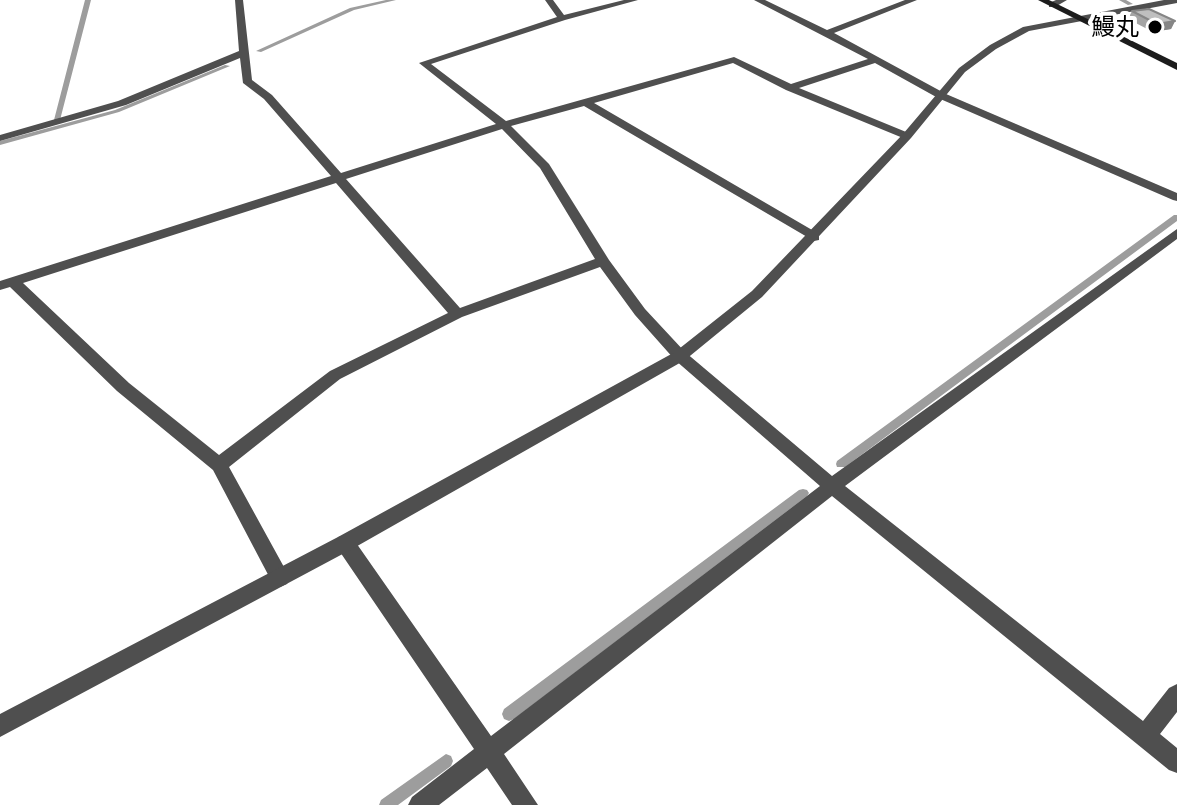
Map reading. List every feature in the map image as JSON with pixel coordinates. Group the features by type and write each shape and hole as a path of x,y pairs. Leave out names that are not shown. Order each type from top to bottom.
{"main road":[{"path":"1047,2 1177,67"}],"street":[{"path":"239,0 247,81 268,97 457,314"},
{"path":"549,0 562,18"},
{"path":"634,0 562,18 424,63 504,125 545,166 603,261 640,312 680,356 832,486 1177,762"},
{"path":"758,0 827,33 942,96 1177,197"},
{"path":"827,33 913,0"},
{"path":"1047,2 1063,0"},
{"path":"0,726 345,543 680,356 757,294 814,237 907,136 962,70 1026,29 1177,0"},
{"path":"0,138 122,103 243,53"},
{"path":"7,284 504,125 734,60 790,88 907,136"},
{"path":"790,88 876,60"},
{"path":"584,101 814,237"},
{"path":"420,805 832,486 1177,233"},
{"path":"219,465 335,375 457,314 603,261"},
{"path":"7,284 123,387 219,465 280,578"},
{"path":"345,543 526,805"},
{"path":"1145,736 1177,695"}],"building":[{"path":"1149,9 1175,21 1157,24 1132,11"}],"waterway":[{"path":"57,120 88,0"},
{"path":"259,51 352,9 393,0"},
{"path":"1122,0 1130,4"},
{"path":"0,143 117,111 227,66"},
{"path":"841,464 1177,217"},
{"path":"509,714 803,493"},
{"path":"386,805 446,761"}],"place":[{"name":"鰻丸","path":"1155,27"}]}
